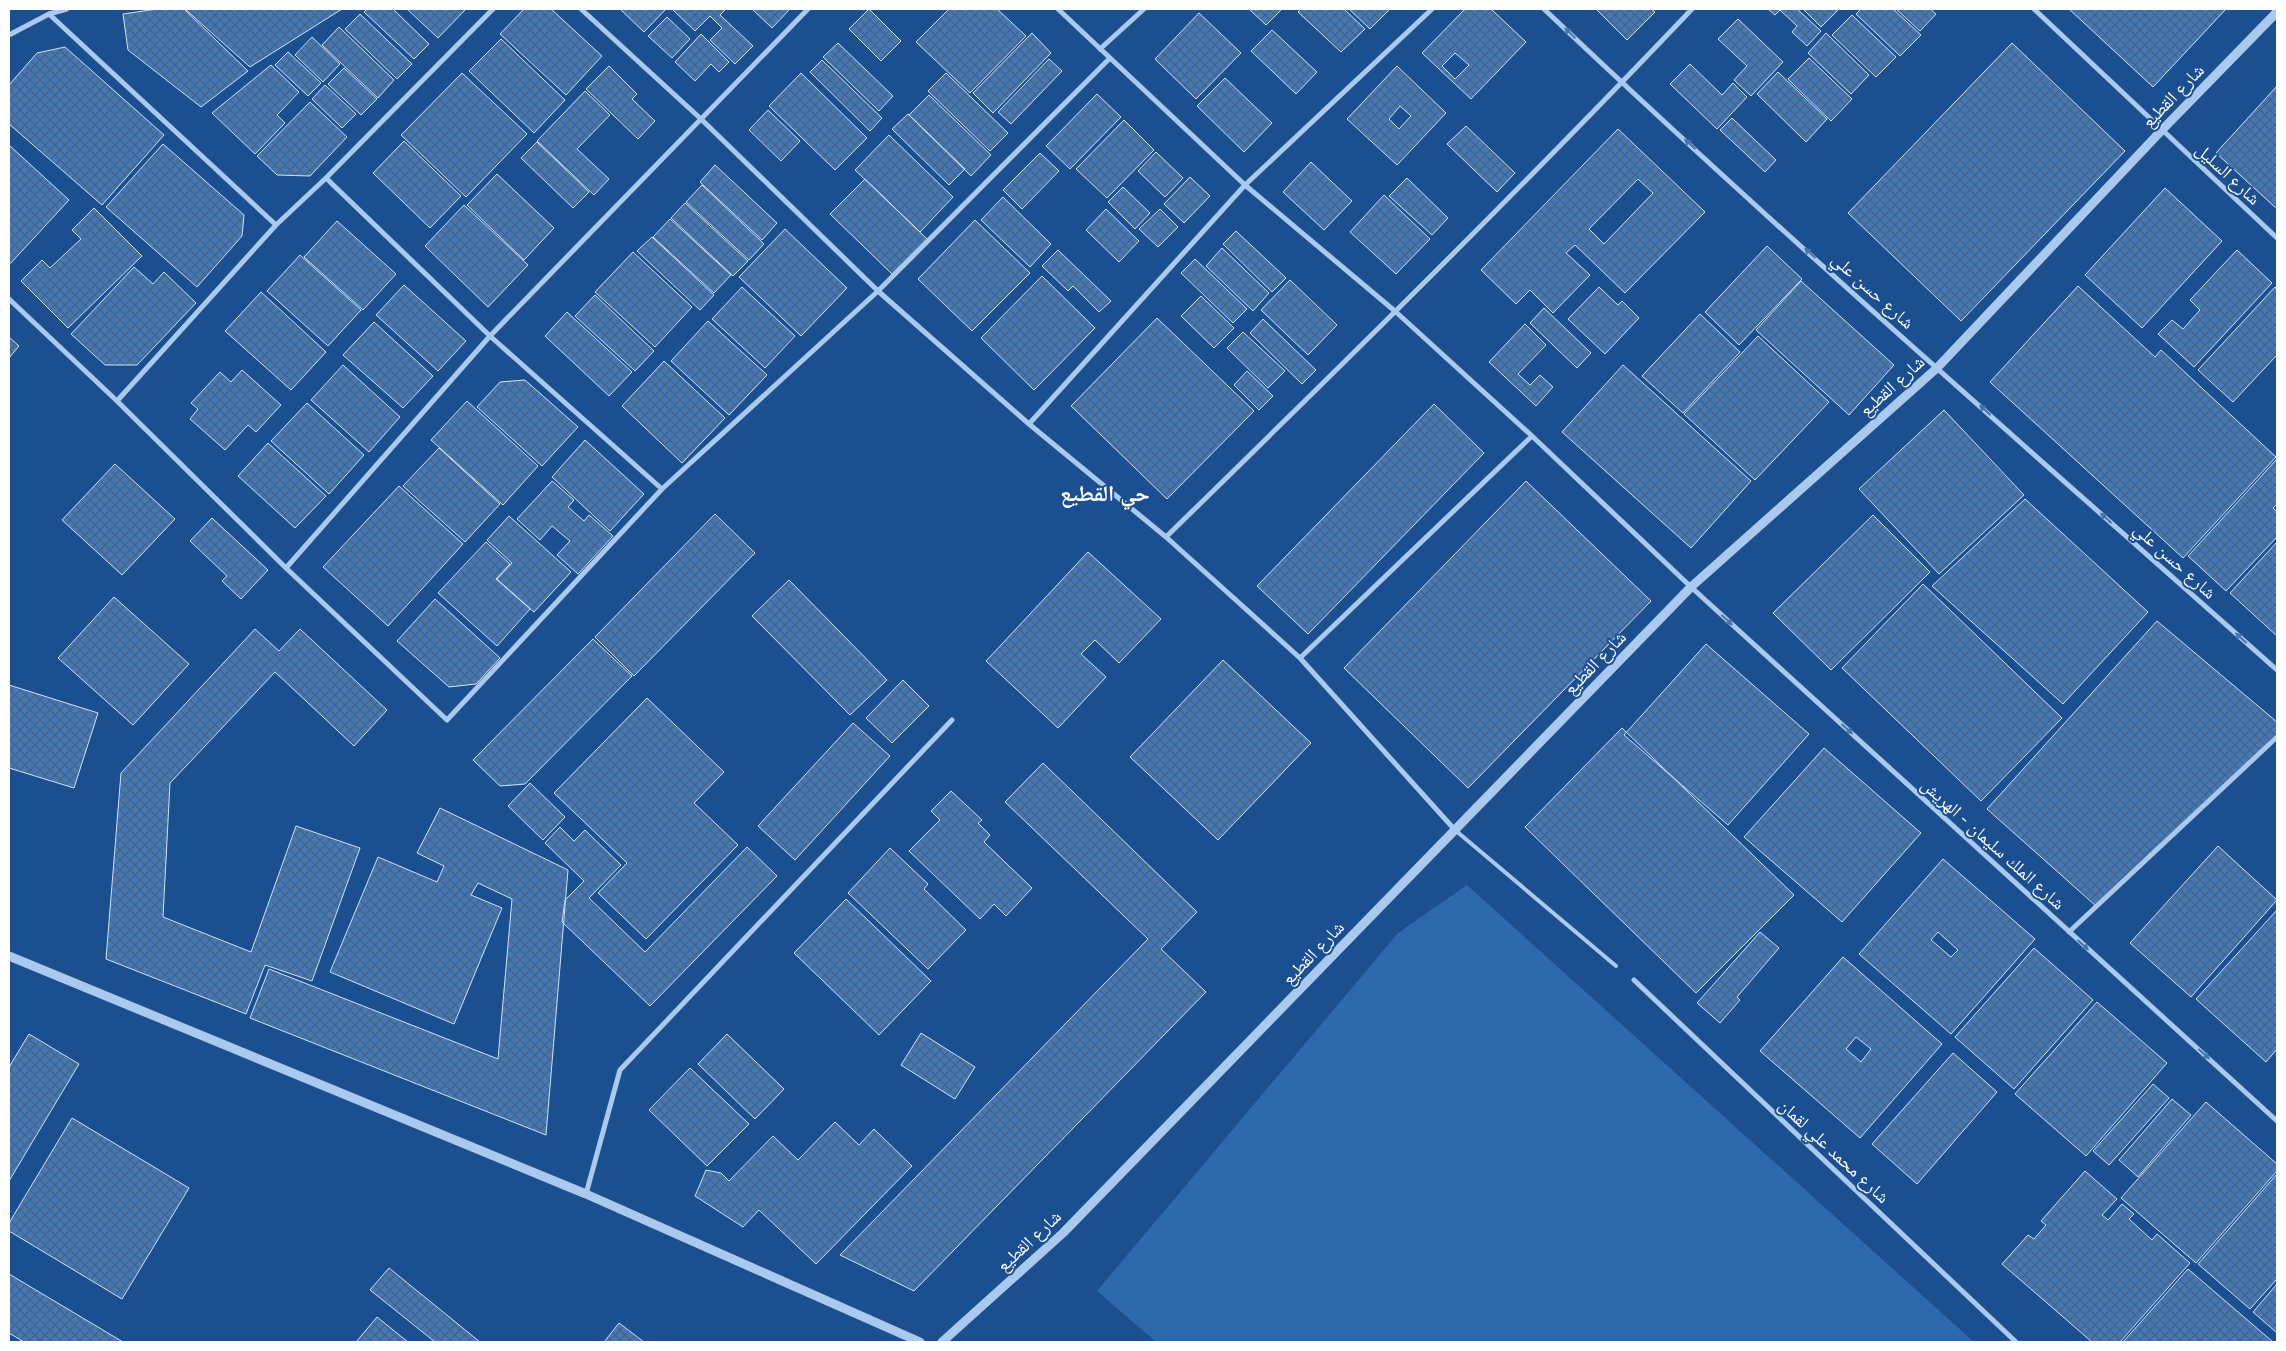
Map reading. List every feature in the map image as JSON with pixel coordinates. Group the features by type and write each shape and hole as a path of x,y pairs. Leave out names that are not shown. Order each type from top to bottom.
{"street":[{"path":"9,35 49,14 67,9"},
{"path":"117,401 276,225 326,178 493,9"},
{"path":"581,9 701,119 878,291 1029,424 1166,537 1300,658 1455,830"},
{"path":"286,568 490,336 808,9"},
{"name":"شارع الملك سليمان - الهريش","path":"1058,9 1245,185 1396,312 1532,436 1691,587 2277,1121"},
{"path":"1100,49 1144,9"},
{"path":"1029,424 1245,185 1432,9"},
{"name":"شارع حسن علي","path":"1544,9 1622,83 1937,368 2277,670"},
{"path":"1166,537 1396,312 1622,83 1692,9"},
{"name":"شارع السليل","path":"2034,9 2161,131 2277,238"},
{"name":"شارع القطيع","path":"942,1342 1064,1232 1691,587 1937,368 2161,131 2277,12"},
{"path":"49,14 276,225"},
{"path":"9,298 117,401 286,568 448,720 662,488 878,291 1110,58"},
{"path":"326,178 490,336 662,488"},
{"path":"1300,658 1532,436"},
{"path":"586,1194 620,1070 952,720"},
{"path":"2069,932 2277,737"},
{"path":"9,956 586,1194 920,1342"},
{"name":"شارع محمد علي لقمان","path":"1634,980 2016,1342"}],"lane":[{"path":"1455,830 1616,966"}],"shaded area":[{"path":"1467,885 1974,1342 1156,1342 1097,1291 1398,933"}],"building":[{"path":"157,9 184,9 248,71 201,107 128,50 123,14"},
{"path":"185,9 342,9 250,67"},
{"path":"367,9 393,9 429,44 414,59 364,12"},
{"path":"407,9 466,9 438,38"},
{"path":"524,9 551,9 602,56 566,95 500,34"},
{"path":"620,9 666,9 644,32"},
{"path":"674,9 726,9 720,15 753,46 735,64 710,40 722,28 710,16 695,31"},
{"path":"752,9 790,9 772,28"},
{"path":"869,9 901,41 881,61 849,29"},
{"path":"949,9 997,9 1026,36 970,93 916,42"},
{"path":"1249,9 1282,9 1266,25"},
{"path":"1301,9 1344,9 1365,29 1341,52 1298,12"},
{"path":"1349,9 1390,9 1370,29"},
{"path":"1465,9 1491,9 1526,42 1471,99 1422,53","holes":["1455,53 1469,65 1455,79 1442,66"]},
{"path":"1596,9 1651,9 1655,12 1627,40"},
{"path":"1768,9 1797,9 1821,31 1807,46 1792,32 1797,26 1780,10 1775,15"},
{"path":"1803,9 1839,9 1821,27"},
{"path":"1861,9 1893,9 1921,35 1900,56 1856,14"},
{"path":"1896,9 1930,9 1936,14 1920,31"},
{"path":"2069,9 2226,9 2153,87"},
{"path":"1199,13 1241,53 1196,99 1155,59"},
{"path":"360,14 412,64 397,79 345,29"},
{"path":"1852,15 1896,57 1876,77 1832,35"},
{"path":"667,17 690,39 672,58 648,36"},
{"path":"1738,19 1783,62 1751,96 1734,80 1747,66 1718,39"},
{"path":"339,27 394,80 378,98 322,45"},
{"path":"1272,30 1317,72 1296,94 1251,51"},
{"path":"1032,33 1051,53 993,113 973,93"},
{"path":"1826,33 1869,75 1851,94 1808,53"},
{"path":"701,34 729,62 719,72 711,64 695,81 675,62"},
{"path":"312,37 340,64 323,82 295,55"},
{"path":"501,39 565,100 534,133 469,71"},
{"path":"838,43 893,96 879,111 823,57"},
{"path":"2012,43 2125,151 1961,321 1848,213"},
{"path":"65,47 164,135 102,205 9,124 9,85 37,53"},
{"path":"288,52 321,83 308,96 275,65"},
{"path":"1809,58 1852,99 1831,121 1788,79"},
{"path":"1049,59 1062,71 1011,124 998,112"},
{"path":"822,60 882,118 870,131 810,72"},
{"path":"1690,64 1722,95 1733,83 1747,97 1717,129 1670,84"},
{"path":"271,65 299,92 277,115 285,123 255,154 212,113"},
{"path":"609,66 637,94 632,99 655,121 638,139 586,89"},
{"path":"1397,66 1446,113 1397,165 1347,119","holes":["1400,106 1411,116 1399,129 1389,119"]},
{"path":"344,68 377,99 361,115 328,84"},
{"path":"1778,72 1827,119 1806,142 1757,94"},
{"path":"462,73 527,134 466,197 401,135"},
{"path":"801,73 867,138 835,170 769,106"},
{"path":"946,73 1008,133 990,151 928,91"},
{"path":"1225,78 1272,123 1244,152 1197,106"},
{"path":"325,85 356,114 342,128 312,99"},
{"path":"2277,86 2277,209 2216,153"},
{"path":"585,91 610,115 577,149 609,179 594,195 537,141"},
{"path":"1097,94 1121,117 1070,169 1046,146"},
{"path":"929,95 991,155 971,176 909,115"},
{"path":"310,102 347,137 310,176 277,175 257,156"},
{"path":"768,110 800,141 781,161 749,130"},
{"path":"908,114 965,169 949,185 892,129"},
{"path":"1732,118 1776,160 1765,172 1720,130"},
{"path":"1124,120 1154,150 1107,198 1076,169"},
{"path":"1466,126 1515,173 1497,192 1447,144"},
{"path":"1618,129 1705,212 1625,293 1575,245 1566,253 1590,275 1553,313 1530,290 1516,304 1481,270","holes":["1638,179 1653,193 1604,244 1589,229"]},
{"path":"889,135 953,197 920,232 855,170"},
{"path":"404,141 461,196 430,228 373,173"},
{"path":"537,142 589,192 573,208 521,158"},
{"path":"163,144 244,215 242,236 197,287 106,207"},
{"path":"9,145 69,200 9,265"},
{"path":"1156,152 1183,178 1165,197 1138,171"},
{"path":"1040,153 1059,171 1022,209 1003,190"},
{"path":"1311,162 1352,201 1324,230 1283,192"},
{"path":"715,165 777,223 762,240 700,182"},
{"path":"497,174 554,228 524,260 467,205"},
{"path":"1190,177 1210,196 1184,223 1164,204"},
{"path":"1407,178 1448,218 1432,235 1389,196"},
{"path":"865,179 927,239 892,274 830,214"},
{"path":"702,185 764,244 749,260 686,202"},
{"path":"1123,187 1150,213 1135,229 1108,202"},
{"path":"2165,188 2222,241 2142,328 2085,275"},
{"path":"1384,195 1430,239 1396,274 1350,232"},
{"path":"1003,197 1051,244 1030,267 981,220"},
{"path":"685,203 748,261 733,276 671,218"},
{"path":"464,205 528,265 488,307 425,246"},
{"path":"94,208 142,256 68,328 21,281 42,260 50,268 81,239 72,230"},
{"path":"1106,209 1139,241 1119,262 1086,230"},
{"path":"1160,209 1178,227 1158,247 1139,229"},
{"path":"670,219 731,275 714,293 653,237"},
{"path":"975,220 1030,273 972,331 918,279"},
{"path":"337,221 396,274 363,310 304,257"},
{"path":"785,229 847,288 801,336 739,277"},
{"path":"1236,231 1286,278 1272,292 1223,244"},
{"path":"652,237 714,295 700,310 637,251"},
{"path":"1767,246 1802,279 1739,345 1705,312"},
{"path":"1222,248 1269,293 1253,311 1206,266"},
{"path":"1058,250 1111,301 1099,312 1073,286 1068,291 1042,266"},
{"path":"2237,250 2272,283 2194,367 2158,334 2172,320 2183,329 2200,310 2190,300"},
{"path":"633,252 692,307 655,347 595,292"},
{"path":"300,255 361,310 328,346 267,291"},
{"path":"1195,259 1247,309 1233,323 1181,273"},
{"path":"134,267 153,284 164,272 196,303 137,365 105,365 71,334"},
{"path":"1042,276 1095,328 1034,390 981,338"},
{"path":"1290,280 1337,325 1308,355 1261,310"},
{"path":"1801,281 1894,365 1849,415 1756,330"},
{"path":"404,285 466,341 438,371 376,315"},
{"path":"2078,286 2155,357 2161,350 2276,457 2183,558 1990,382"},
{"path":"742,287 795,336 765,368 712,319"},
{"path":"1599,287 1618,305 1622,301 1639,318 1605,354 1568,319"},
{"path":"2275,287 2277,290 2277,355 2233,402 2198,370"},
{"path":"261,292 326,352 291,390 225,331"},
{"path":"595,295 654,351 635,371 575,316"},
{"path":"1201,296 1234,328 1214,348 1181,316"},
{"path":"1544,308 1591,353 1577,368 1530,323"},
{"path":"567,312 632,372 609,396 545,336"},
{"path":"1700,314 1740,352 1683,413 1642,376"},
{"path":"1157,318 1254,411 1167,499 1071,406"},
{"path":"1263,319 1316,370 1302,384 1250,333"},
{"path":"708,321 767,375 729,415 671,361"},
{"path":"374,322 433,376 403,408 343,355"},
{"path":"1525,324 1546,345 1518,374 1530,385 1540,375 1553,387 1536,406 1489,362"},
{"path":"1243,332 1285,371 1268,388 1227,348"},
{"path":"1758,336 1829,402 1755,480 1684,414"},
{"path":"9,337 19,346 9,358"},
{"path":"664,361 725,418 682,463 622,406"},
{"path":"343,365 400,417 369,452 311,400"},
{"path":"1623,365 1751,481 1691,548 1562,432"},
{"path":"242,370 281,405 256,432 248,425 225,450 190,419 198,409 191,403 220,372 231,382"},
{"path":"1247,371 1273,396 1259,410 1234,385"},
{"path":"525,380 578,427 542,466 477,407 500,382"},
{"path":"467,401 538,466 503,505 431,440"},
{"path":"307,403 364,455 329,494 271,441"},
{"path":"1434,404 1484,453 1308,634 1257,586"},
{"path":"1944,410 2024,495 1939,574 1859,489"},
{"path":"585,440 644,494 610,531 552,477"},
{"path":"268,443 326,496 295,528 238,476"},
{"path":"439,448 500,504 465,542 403,486"},
{"path":"2277,459 2277,504 2273,508 2277,512 2277,537 2226,591 2188,556"},
{"path":"115,464 175,519 122,575 62,520"},
{"path":"552,481 574,500 568,507 584,521 589,515 613,536 578,574 557,555 570,541 552,526 540,540 517,519"},
{"path":"1526,481 1651,601 1468,788 1344,668"},
{"path":"399,486 463,544 388,626 323,567"},
{"path":"2025,499 2148,612 2063,704 1932,586"},
{"path":"715,514 755,553 634,676 595,637"},
{"path":"1873,515 1930,572 1831,670 1773,613"},
{"path":"509,516 571,572 534,612 497,579 512,563 487,540"},
{"path":"212,518 268,570 241,599 222,581 227,576 190,541"},
{"path":"486,542 510,564 496,579 530,609 497,646 438,593"},
{"path":"2277,542 2277,636 2230,593"},
{"path":"1088,552 1161,619 1119,663 1095,640 1081,654 1106,677 1058,728 986,661"},
{"path":"789,580 887,680 850,715 752,616"},
{"path":"1923,584 2062,718 1981,801 1842,668"},
{"path":"114,597 189,664 133,725 58,658"},
{"path":"435,599 500,658 476,684 449,687 397,641"},
{"path":"2157,621 2277,722 2277,737 2096,906 1987,809"},
{"path":"255,629 279,651 300,629 387,710 354,746 275,672 170,783 163,917 251,952 296,826 360,848 312,981 265,965 246,1014 106,959 121,773"},
{"path":"593,639 632,676 525,784 500,786 473,760"},
{"path":"1706,644 1809,734 1728,825 1624,735"},
{"path":"1223,660 1311,743 1218,840 1130,757"},
{"path":"903,680 929,706 892,743 866,718"},
{"path":"9,685 98,713 74,788 9,768"},
{"path":"647,698 724,772 694,803 738,845 646,939 598,893 627,863 554,793"},
{"path":"853,723 890,756 795,860 758,826"},
{"path":"1622,728 1794,895 1696,993 1525,827"},
{"path":"1824,748 1921,833 1842,922 1744,837"},
{"path":"1043,763 1197,912 1161,949 1206,992 914,1291 840,1255 1148,939 1005,802"},
{"path":"530,783 565,817 543,840 508,806"},
{"path":"951,791 982,820 978,823 990,835 984,842 1032,888 1006,916 994,904 980,919 909,851 940,820 931,811"},
{"path":"440,808 568,870 546,1135 250,1018 269,969 498,1059 512,899 478,883 471,895 502,908 454,1024 330,972 378,857 437,882 444,866 417,853"},
{"path":"560,827 574,841 585,830 621,865 589,898 645,952 747,847 777,876 650,1006 562,922 565,900 584,881 545,843"},
{"path":"2218,846 2277,900 2191,997 2130,943"},
{"path":"890,848 928,884 924,889 966,930 928,969 848,893"},
{"path":"1943,859 2035,939 1951,1034 1859,954","holes":["1938,932 1958,950 1951,957 1931,940"]},
{"path":"846,899 931,981 879,1035 794,953"},
{"path":"2277,910 2277,1049 2266,1062 2196,999"},
{"path":"1760,932 1779,948 1737,997 1740,1000 1720,1023 1697,1003"},
{"path":"2034,948 2093,1000 2014,1089 1955,1037"},
{"path":"1843,957 1942,1044 1860,1138 1760,1051","holes":["1856,1037 1871,1049 1861,1062 1846,1049"]},
{"path":"2097,1002 2167,1063 2086,1156 2015,1094"},
{"path":"921,1033 975,1067 955,1099 901,1065"},
{"path":"29,1034 79,1064 9,1181 9,1067"},
{"path":"727,1034 784,1089 755,1119 698,1064"},
{"path":"1953,1053 1997,1092 1917,1184 1872,1144"},
{"path":"690,1068 749,1124 707,1166 649,1110"},
{"path":"2153,1084 2169,1098 2109,1165 2093,1151"},
{"path":"2172,1099 2191,1115 2138,1177 2119,1160"},
{"path":"2206,1102 2277,1164 2277,1171 2196,1263 2121,1198"},
{"path":"72,1118 189,1188 122,1299 9,1231 9,1223"},
{"path":"835,1122 859,1145 874,1129 912,1166 816,1264 759,1210 743,1227 695,1196 706,1170 721,1173 729,1181 773,1136 798,1160"},
{"path":"2085,1171 2117,1199 2102,1215 2108,1220 2122,1204 2134,1214 2129,1219 2152,1240 2157,1234 2190,1263 2120,1342 2092,1342 2002,1264 2028,1235 2034,1239 2046,1225 2041,1221"},
{"path":"2277,1174 2277,1279 2250,1309 2198,1264"},
{"path":"389,1268 480,1342 435,1342 370,1290"},
{"path":"2188,1269 2273,1342 2123,1342"},
{"path":"9,1274 123,1342 24,1342 9,1333"},
{"path":"2277,1284 2277,1333 2253,1312"},
{"path":"377,1317 408,1342 356,1342"},
{"path":"619,1323 644,1342 604,1342"}],"district":[{"name":"حي القطيع","path":"1105,493"}]}
